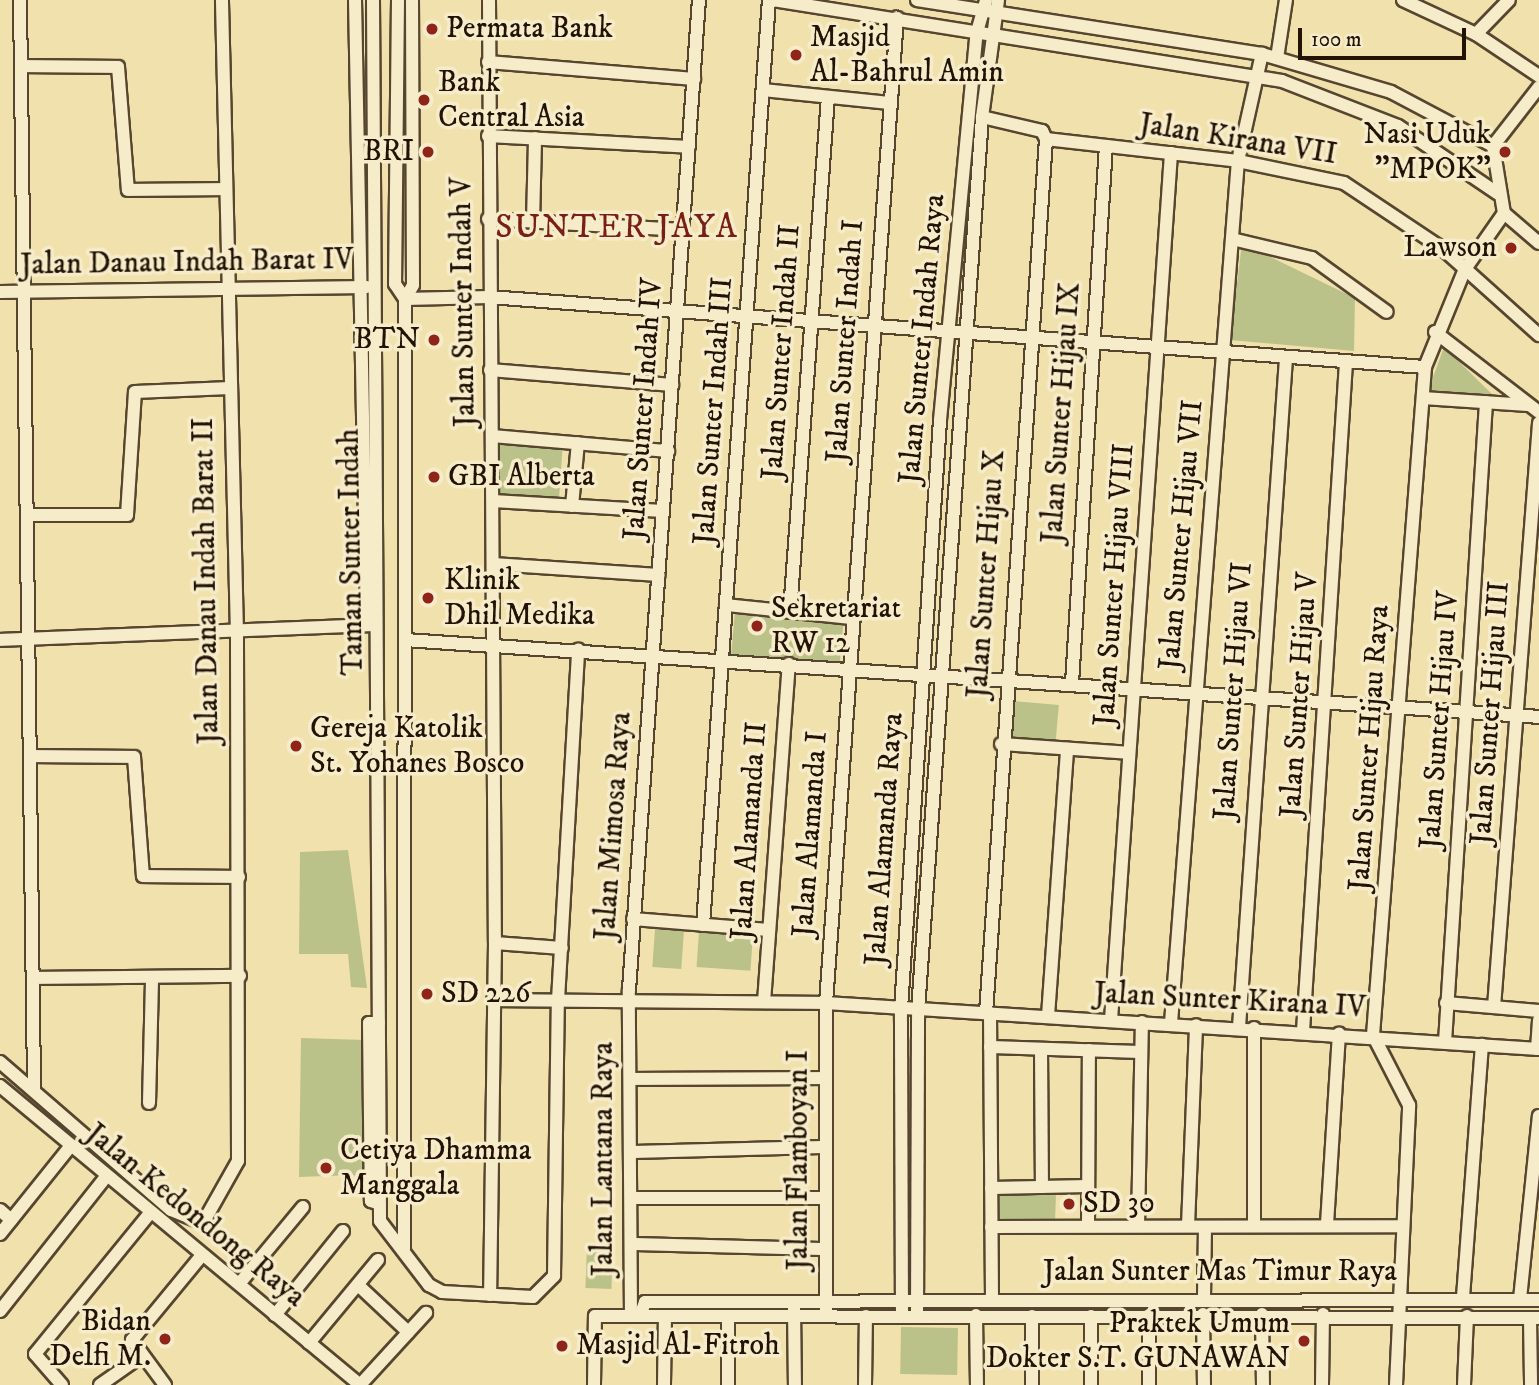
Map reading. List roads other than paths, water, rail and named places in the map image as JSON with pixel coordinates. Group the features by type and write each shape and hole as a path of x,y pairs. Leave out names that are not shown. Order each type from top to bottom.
{"street":[{"path":"20,0 33,756 34,1090"},
{"name":"Jalan Danau Indah Barat II","path":"34,1090 194,1224 211,1212 238,1161 240,976 237,634 222,0"},
{"path":"0,640 237,634 373,625 359,288 355,0"},
{"name":"Taman Sunter Indah","path":"373,0 373,625 380,1204 383,1229 404,1249"},
{"path":"398,0 395,284 405,299"},
{"path":"412,0 413,285 405,299 404,1249 415,1266 442,1292 533,1297 551,1283 558,1000 578,650"},
{"name":"Jalan Sunter Indah V","path":"489,0 488,219 493,501 495,943 490,1295"},
{"name":"Jalan Sunter Indah IV","path":"653,654 699,0"},
{"path":"771,0 1257,75 1376,115 1497,193"},
{"name":"Jalan Sunter Indah III","path":"703,925 771,0"},
{"path":"917,0 990,6 1262,54 1391,92 1493,146"},
{"path":"1277,58 1286,0"},
{"path":"1404,0 1476,34 1539,76"},
{"path":"1476,34 1509,0"},
{"name":"Jalan Sunter Indah Raya","path":"940,674 958,335 983,33 990,6"},
{"name":"Jalan Sunter Indah I","path":"848,668 897,18"},
{"name":"Jalan Sunter Indah Raya","path":"923,673 982,117 983,33"},
{"name":"Jalan Sunter Hijau VII","path":"1171,1023 1194,692 1226,354 1238,161 1262,54"},
{"path":"488,62 694,79"},
{"path":"22,66 118,67 128,190 226,189"},
{"path":"1539,87 1493,146 1497,193 1504,213 1539,243"},
{"path":"763,90 890,103"},
{"name":"Jalan Sunter Indah II","path":"790,612 828,97"},
{"path":"396,118 412,117"},
{"name":"Jalan Kirana VII","path":"982,117 1042,131 1046,139 1238,161 1352,186 1465,269 1539,335"},
{"path":"488,136 689,147"},
{"path":"533,222 535,138"},
{"name":"Jalan Sunter Hijau X","path":"992,1298 988,1013 1001,744 1046,139"},
{"name":"Jalan Sunter Hijau IX","path":"1072,683 1106,146"},
{"name":"Jalan Sunter Hijau VIII","path":"1111,1020 1171,153"},
{"name":"Jalan Sunter Hijau Raya","path":"1374,1030 1425,367 1435,332 1465,269 1504,213"},
{"path":"488,219 683,230"},
{"path":"1232,239 1312,258 1387,312"},
{"name":"Jalan Danau Indah Barat IV","path":"0,292 228,292 375,286"},
{"path":"405,299 489,297 958,335 1425,367"},
{"path":"1435,332 1534,408"},
{"name":"Jalan Sunter Hijau VI","path":"1239,1027 1259,697 1286,358"},
{"name":"Jalan Sunter Hijau V","path":"1303,1031 1328,702 1346,362"},
{"path":"490,370 672,386"},
{"path":"29,515 127,515 134,394 230,388"},
{"path":"1423,398 1534,408"},
{"name":"Jalan Sunter Hijau IV","path":"1445,1042 1486,402"},
{"name":"Jalan Sunter Hijau III","path":"1494,1007 1536,490 1539,423"},
{"path":"492,436 668,451"},
{"path":"572,506 578,443"},
{"path":"493,501 663,511"},
{"path":"493,564 659,575"},
{"path":"726,606 852,618"},
{"path":"405,640 653,654 1539,717"},
{"name":"Jalan Mimosa Raya","path":"628,1002 653,654"},
{"name":"Jalan Alamanda II","path":"764,1002 789,664"},
{"name":"Jalan Alamanda I","path":"826,1003 848,668"},
{"name":"Jalan Alamanda Raya","path":"902,1317 901,1009 923,673"},
{"name":"Jalan Alamanda Raya","path":"917,1316 918,1010 940,674"},
{"path":"1001,744 1129,753"},
{"path":"1048,1016 1067,749"},
{"path":"33,756 134,757 143,876 239,877"},
{"path":"633,919 769,930"},
{"path":"495,943 562,948"},
{"path":"34,978 152,980 240,976"},
{"path":"149,1103 152,980"},
{"path":"493,1000 826,1003 918,1010"},
{"name":"Jalan Lantana Raya","path":"628,1002 632,1244 636,1316"},
{"name":"Jalan Flamboyan I","path":"826,1003 826,1316"},
{"path":"1446,1003 1539,1011"},
{"name":"Jalan Sunter Kirana IV","path":"918,1010 1339,1033 1374,1030 1445,1042 1538,1049"},
{"path":"1538,1049 1539,1020"},
{"path":"1138,1226 1142,1021"},
{"path":"1188,1226 1196,1025"},
{"path":"1254,1028 1254,1224"},
{"path":"1374,1030 1409,1105 1397,1298 1396,1385"},
{"path":"1327,1224 1339,1033"},
{"path":"1463,1297 1482,1045"},
{"path":"990,1047 1141,1052"},
{"path":"1041,1049 1042,1187"},
{"path":"1088,1226 1089,1050"},
{"path":"0,1062 34,1090"},
{"path":"629,1079 826,1078"},
{"name":"Jalan Kedondong Raya","path":"0,1086 69,1148 360,1385"},
{"path":"1520,1299 1539,1116"},
{"path":"630,1152 825,1147"},
{"path":"0,1234 69,1148"},
{"path":"0,1311 106,1177"},
{"path":"991,1188 1088,1186"},
{"path":"631,1198 825,1198"},
{"path":"239,1284 303,1207"},
{"path":"0,1210 11,1220"},
{"path":"54,1383 35,1354 150,1213"},
{"path":"991,1227 1205,1227 1254,1224 1401,1226"},
{"path":"1204,1298 1205,1227"},
{"path":"275,1315 343,1231"},
{"path":"632,1244 824,1249"},
{"path":"165,1385 132,1340 202,1255"},
{"path":"309,1343 378,1260"},
{"path":"358,1285 408,1332"},
{"name":"Jalan Sunter Mas Timur Raya","path":"636,1316 645,1302 992,1298 1463,1297 1539,1300"},
{"path":"794,1300 795,1385"},
{"path":"360,1385 426,1314"},
{"path":"1203,1314 1204,1385"},
{"path":"1262,1314 1263,1385"},
{"path":"1322,1385 1323,1314"},
{"name":"Jalan Sunter Mas Timur Raya","path":"594,1385 595,1317 1323,1314 1535,1318"},
{"path":"976,1315 977,1385"},
{"path":"1091,1315 1091,1385"},
{"path":"1149,1315 1149,1385"},
{"path":"664,1385 665,1316"},
{"path":"728,1316 728,1385"},
{"path":"865,1385 866,1316"},
{"path":"1032,1316 1032,1385"},
{"path":"1464,1385 1467,1316"},
{"path":"1531,1385 1535,1318"},
{"path":"100,1385 132,1363"}],"place":[{"name":"Permata Bank","path":"432,29"},
{"name":"Masjid Al-Bahrul Amin","path":"796,55"},
{"name":"Bank Central Asia","path":"424,100"},
{"name":"BRI","path":"428,152"},
{"name":"Nasi Uduk \"MPOK\"","path":"1505,152"},
{"name":"Lawson","path":"1511,248"},
{"name":"BTN","path":"434,340"},
{"name":"GBI Alberta","path":"434,477"},
{"name":"Klinik Dhil Medika","path":"428,598"},
{"name":"Sekretariat RW 12","path":"757,626"},
{"name":"Gereja Katolik St. Yohanes Bosco","path":"296,746"},
{"name":"SD 226","path":"427,994"},
{"name":"Cetiya Dhamma Manggala","path":"326,1168"},
{"name":"SD 30","path":"1069,1204"},
{"name":"Bidan Delfi M.","path":"165,1339"},
{"name":"Praktek Umum Dokter S.T. GUNAWAN","path":"1304,1341"},
{"name":"Masjid Al-Fitroh","path":"562,1346"}],"district":[{"name":"SUNTER JAYA","path":"617,228"}]}
